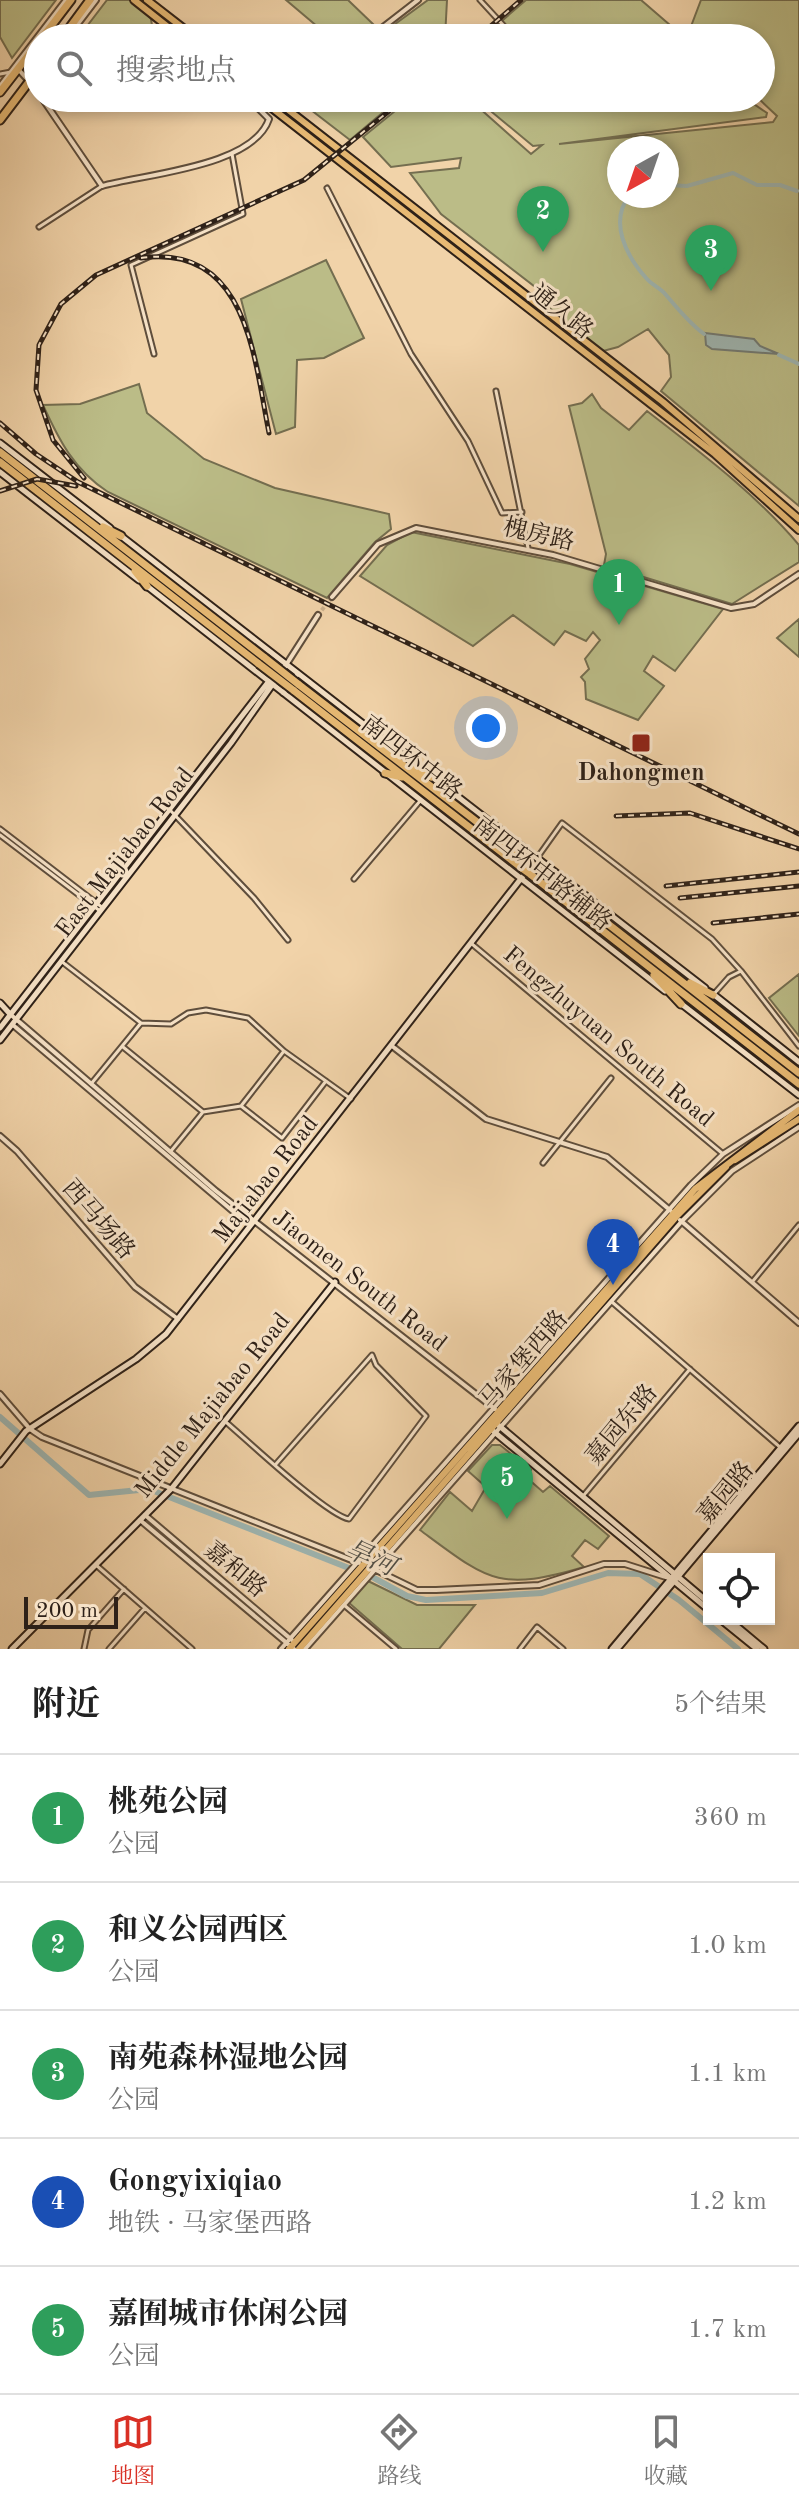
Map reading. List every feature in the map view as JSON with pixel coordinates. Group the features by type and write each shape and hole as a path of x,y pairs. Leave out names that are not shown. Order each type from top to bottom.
{"highway":[{"path":"75,24 93,0"},
{"path":"57,11 68,2"},
{"path":"52,24 68,2"},
{"path":"0,92 24,59"},
{"path":"0,120 24,90"},
{"name":"南四环中路","path":"0,447 24,471 262,661"},
{"name":"南四环中路","path":"0,462 126,560 396,760 639,959 799,1073"},
{"path":"0,471 32,487"},
{"path":"68,504 121,536"},
{"path":"126,560 147,586"},
{"name":"南四环中路","path":"296,687 404,778 676,976 799,1084"},
{"path":"396,760 431,777"},
{"path":"385,773 404,778"},
{"path":"639,959 681,1004"},
{"path":"676,976 713,995"}],"main road":[{"path":"134,0 164,24"},
{"path":"147,0 178,24"},
{"name":"通久路","path":"277,112 715,454 799,530"},
{"name":"通久路","path":"291,112 651,392 799,519"},
{"name":"南四环中路辅路","path":"0,447 121,536 431,777 681,1004 799,1095"},
{"name":"南四环中路辅路","path":"0,471 420,801 529,868 713,995 797,1058"},
{"path":"0,1028 98,907 269,681 286,665"},
{"name":"East Majiabao Road","path":"0,1040 98,907 176,815 275,686 286,665"},
{"name":"Majiabao Road","path":"0,1464 28,1430 136,1359 166,1334 529,868"},
{"path":"0,1003 8,1016"},
{"path":"0,1011 8,1016"},
{"name":"马家堡西路","path":"366,1567 497,1410 709,1175 799,1107"},
{"path":"295,1646 497,1429 675,1215 727,1166 799,1119"},
{"name":"Middle Majiabao Road","path":"12,1649 171,1489 227,1423 335,1282"},
{"path":"615,1649 799,1426"},
{"path":"497,1429 703,1605"},
{"name":"嘉园路","path":"673,1580 799,1433"},
{"path":"673,1580 703,1599"},
{"path":"727,1625 757,1649"},
{"path":"735,1625 764,1649"}],"street":[{"path":"387,24 418,0"},
{"path":"480,0 502,24"},
{"path":"48,24 57,11"},
{"path":"0,86 24,57"},
{"path":"0,74 15,69"},
{"path":"15,69 24,76"},
{"path":"52,112 102,186"},
{"path":"39,227 102,186 205,164 232,154 266,127 269,119 262,112"},
{"path":"154,354 131,265 243,214 232,154"},
{"path":"327,188 411,354 468,441 502,513 522,512"},
{"path":"496,391 528,549"},
{"name":"槐房路","path":"332,597 378,544 411,529 528,549 731,608 754,604 799,574"},
{"path":"286,665 318,615"},
{"path":"283,693 298,674"},
{"path":"354,879 420,801"},
{"path":"170,810 254,898 288,940"},
{"path":"529,868 562,823 712,939 799,1046"},
{"path":"0,829 98,907"},
{"path":"0,835 98,907"},
{"name":"Fengzhuyuan South Road","path":"472,944 723,1154"},
{"path":"61,961 141,1023 171,1024 188,1013 206,1010 248,1018 284,1051 351,1099"},
{"path":"713,995 729,977 741,971"},
{"path":"8,1016 241,1218 255,1221"},
{"name":"Jiaomen South Road","path":"14,1022 255,1221 497,1410"},
{"path":"91,1084 141,1023"},
{"path":"392,1046 486,1119 607,1157 799,1323"},
{"path":"123,1047 203,1112"},
{"path":"171,1152 203,1112 241,1106 284,1051"},
{"path":"543,1163 611,1078"},
{"path":"241,1106 282,1138 326,1081"},
{"path":"497,1429 611,1301 723,1154 799,1107"},
{"path":"675,1215 732,1171 799,1127"},
{"name":"西马场路","path":"0,1136 17,1151 135,1287 178,1319"},
{"path":"752,1281 799,1225"},
{"path":"611,1301 781,1448"},
{"path":"227,1423 276,1464 343,1519 349,1519 426,1416 376,1365 372,1355 276,1464"},
{"name":"嘉园东路","path":"580,1499 690,1369"},
{"path":"0,1394 28,1430 417,1590 539,1585 604,1564 625,1564 673,1580"},
{"name":"嘉和路","path":"143,1518 295,1646"},
{"path":"96,1565 192,1649"},
{"path":"281,1649 295,1646 343,1604 356,1578 366,1567"},
{"path":"84,1649 88,1630 124,1589"},
{"path":"343,1604 396,1649"},
{"path":"109,1649 145,1608"},
{"path":"520,1649 537,1627 563,1649"}],"green space":[{"path":"0,0 56,0 38,24 24,24 24,42 12,58 0,37"},
{"path":"107,0 132,0 150,14 152,24 89,24"},
{"path":"286,0 348,0 373,24 314,24"},
{"path":"428,0 447,0 446,24 395,24"},
{"path":"526,0 641,0 669,24 498,24"},
{"path":"701,0 799,0 799,506 661,391 671,377 669,355 648,329 618,347 592,354 528,304 539,290 441,214 410,173 459,168 461,158 391,167 363,137 394,112 484,112 531,154 542,145 533,146 492,112 767,113 766,117 559,144 607,139 607,208 679,208 679,136 637,136 773,122 777,116 773,112 775,24 692,24"},
{"path":"314,112 383,112 350,140"},
{"path":"326,260 364,338 324,358 297,360 295,427 276,434 241,299"},
{"path":"139,384 147,413 204,459 275,488 389,514 391,529 375,542 327,598 108,492 77,464 43,405 80,404"},
{"path":"592,394 601,408 629,430 647,411 707,458 764,508 799,545 799,562 732,604 604,565 606,554 569,406 582,403"},
{"path":"411,532 570,564 723,609 675,671 653,656 644,671 664,686 638,720 586,699 585,682 581,677 589,669 585,659 600,640 593,632 586,641 565,631 554,645 513,615 473,646 360,576 387,545"},
{"path":"799,619 799,657 777,638"},
{"path":"799,974 799,1036 769,998"},
{"path":"492,1445 500,1445 531,1470 526,1477 543,1492 550,1486 609,1536 598,1549 585,1540 572,1556 584,1567 532,1579 496,1577 463,1561 420,1530 450,1492 472,1511 486,1487 468,1471"},
{"path":"368,1581 417,1605 475,1605 439,1649 402,1649 348,1602"}],"water":[{"path":"705,333 754,339 760,346 779,354 712,349 706,345"}],"waterway":[{"path":"679,186 733,173 757,185 780,185 797,191"},
{"path":"622,208 620,228 633,260 647,279 704,334"},
{"path":"779,355 799,364"},
{"name":"旱河","path":"0,1417 89,1495 149,1489 374,1578 407,1596 426,1600 542,1593 608,1573 640,1574 679,1600 738,1649"}],"tunnel":[{"path":"318,615 332,597"}],"railway":[{"path":"493,24 521,0"},
{"path":"84,478 53,440 36,390 39,345 61,304 96,275 304,180 388,112"},
{"path":"141,258 177,258 204,269 225,287 240,312 250,341 269,433"},
{"path":"0,423 36,454 78,482 799,834"},
{"path":"0,491 37,479 76,486"},
{"path":"616,816 690,813 799,849"},
{"path":"666,886 799,872"},
{"path":"680,898 799,886"},
{"path":"713,923 799,914"}],"place":[{"name":"和义公园西区","path":"543,252"},
{"name":"南苑森林湿地公园","path":"711,291"},
{"name":"桃苑公园","path":"619,625"},
{"name":"Dahongmen","path":"641,743"},
{"name":"Gongyixiqiao","path":"613,1285"},
{"name":"嘉囿城市休闲公园","path":"507,1519"}]}
